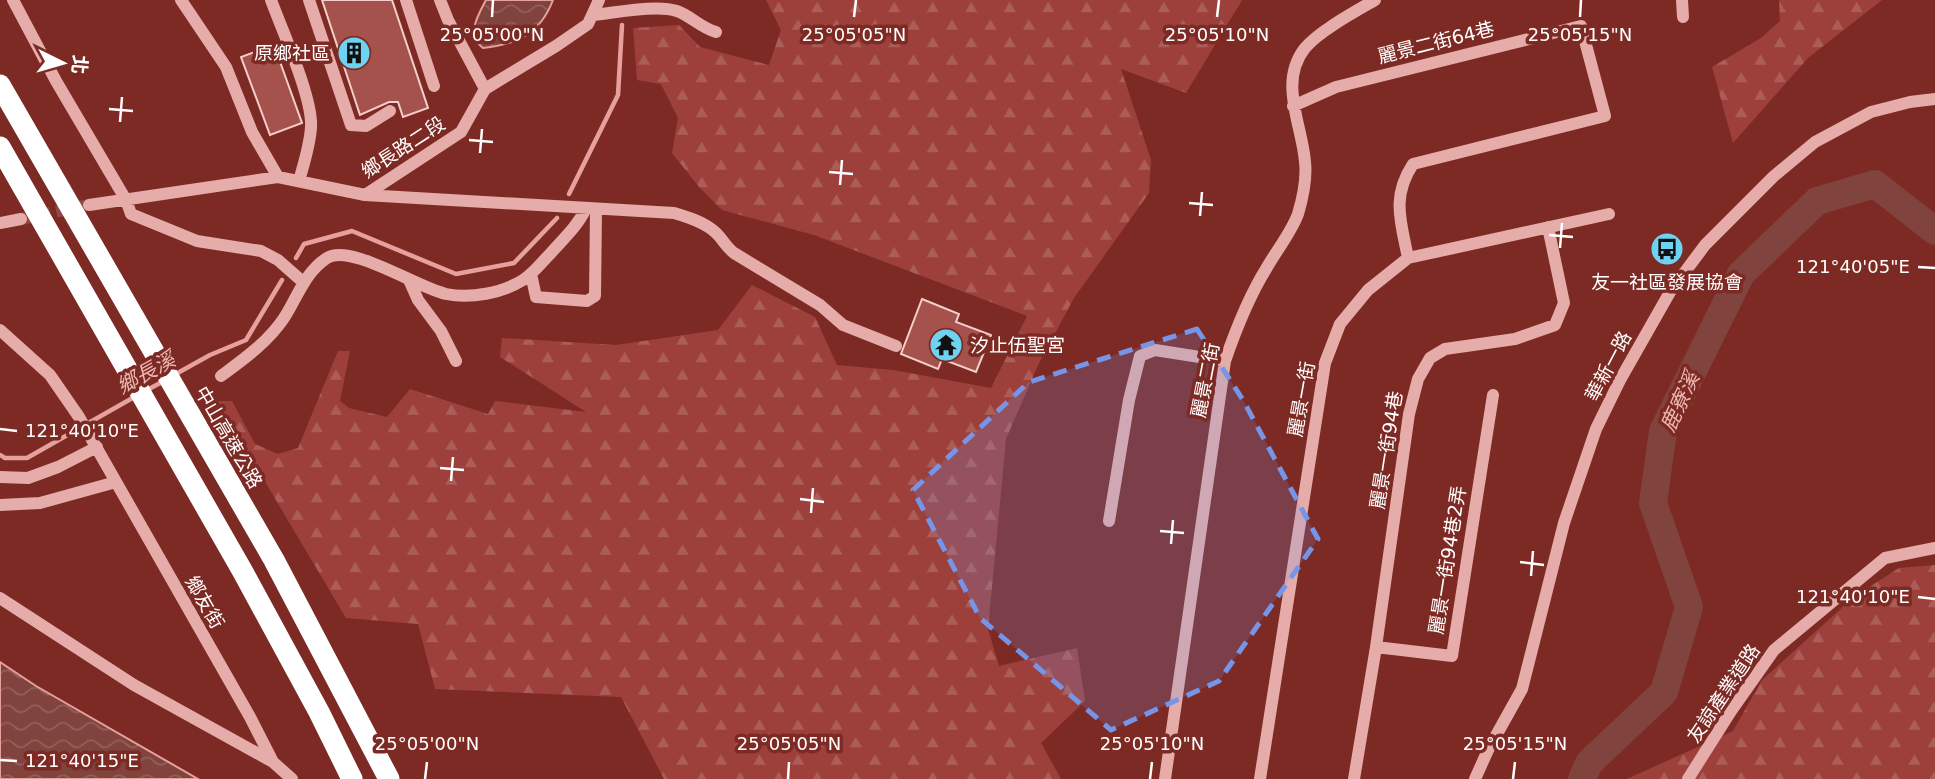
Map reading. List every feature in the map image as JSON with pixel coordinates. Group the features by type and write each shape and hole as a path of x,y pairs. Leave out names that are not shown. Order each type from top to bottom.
{"highway":[{"name":"中山高速公路","path":"0,85 274,560 389,779"},
{"path":"0,147 243,572 352,779"}],"street":[{"path":"13,0 56,81 126,200 131,214 197,241 261,251 278,260 303,282"},
{"path":"181,0 226,67 252,132 278,177"},
{"path":"271,0 308,103 312,124 299,181"},
{"path":"309,0 351,125 366,125 390,111"},
{"path":"406,0 434,86"},
{"path":"440,0 485,89"},
{"name":"鄉長路二段","path":"89,205 278,177 365,195 461,132 485,89 588,24 599,0"},
{"name":"麗景二街","path":"1165,779 1225,361 1238,321 1297,217 1304,193 1305,162 1293,106 1292,76 1305,48 1342,19 1375,0"},
{"path":"1682,0 1683,18"},
{"path":"592,15 658,9 677,11 705,29 716,32"},
{"name":"麗景二街64巷","path":"1293,106 1336,87 1581,26 1605,116 1413,164 1402,180 1398,205 1408,258"},
{"name":"華新一路","path":"1475,779 1522,689 1564,523 1596,429 1620,380 1670,292 1713,236 1774,176 1815,142 1871,112 1935,99"},
{"path":"365,195 674,213 717,233 723,244 734,253 820,305 843,325 896,346"},
{"path":"222,376 257,349 283,319 303,282 328,257 345,254 410,282 447,294 496,292 522,281 531,274 591,209"},
{"path":"531,274 536,297 587,301 595,296 591,209"},
{"name":"麗景一街","path":"1260,779 1325,363 1340,324 1368,290 1408,258 1609,214"},
{"path":"0,223 21,219"},
{"name":"麗景一街94巷","path":"1354,779 1409,414 1418,379 1430,358 1445,349 1515,340 1555,325 1564,303 1548,228"},
{"path":"410,282 418,300 441,331 456,361"},
{"name":"鄉友街","path":"0,331 50,375 79,417 273,762 292,779"},
{"path":"1109,521 1129,400 1140,356 1155,350 1225,361"},
{"name":"麗景一街94巷2弄","path":"1376,647 1452,656 1493,395"},
{"path":"0,477 28,478 58,467 94,442"},
{"path":"0,505 40,503 116,482"},
{"name":"友諒產業道路","path":"1688,779 1774,650 1885,558 1935,548"},
{"path":"0,598 134,685 273,762"}],"highlighted area":[{"path":"1197,329 1243,400 1318,539 1219,681 1111,730 980,618 913,490 1029,382"}],"green space":[{"path":"766,0 1242,0 1186,93 1121,69 1151,160 1149,193 1074,298 1038,365 1006,439 988,629 999,666 1077,648 1085,701 1041,743 1061,779 664,779 621,697 435,689 418,624 346,618 217,401 232,401 255,444 278,454 298,448 338,351 350,351 340,401 349,408 387,417 410,389 488,414 495,401 586,412 500,357 502,338 616,345 718,330 752,285 815,317 837,365 893,370 991,388 1027,316 814,235 722,210 699,187 672,153 678,118 661,84 637,80 633,28 679,25 700,47 769,65 781,30"},
{"path":"1779,0 1882,0 1808,58 1733,143 1712,67 1761,38 1780,21"},
{"path":"1935,565 1935,779 1627,779 1733,731 1762,680 1855,596 1899,568"}],"water":[{"path":"486,0 553,0 542,21 526,35 507,44 483,48 474,32"},
{"path":"0,662 36,686 198,779 0,779"}],"building":[{"path":"322,0 392,0 428,108 403,117 398,102 389,102 360,115"},
{"name":"原鄉社區","path":"274,45 302,123 270,135 241,57"},
{"name":"汐止伍聖宮","path":"922,299 959,314 956,322 991,335 976,372 942,359 938,369 901,354"}],"waterway":[{"name":"鄉長溪","path":"569,194 618,95 622,25"},
{"name":"鹿寮溪","path":"1582,779 1589,763 1664,692 1689,607 1653,503 1663,431 1741,274 1817,201 1875,184 1935,231"},
{"name":"鄉長溪","path":"296,258 304,244 352,231 456,274 514,263 557,218"},
{"name":"鄉長溪","path":"174,375 210,355 246,340 282,280"},
{"name":"鄉長溪","path":"147,390 164,381"},
{"name":"鄉長溪","path":"0,455 5,458 27,458 136,396"}],"tunnel":[{"path":"21,219 89,205"}],"place":[{"name":"原鄉社區","path":"354,53"},
{"name":"友一社區發展協會","path":"1667,249"},
{"name":"汐止伍聖宮","path":"946,345"}]}
